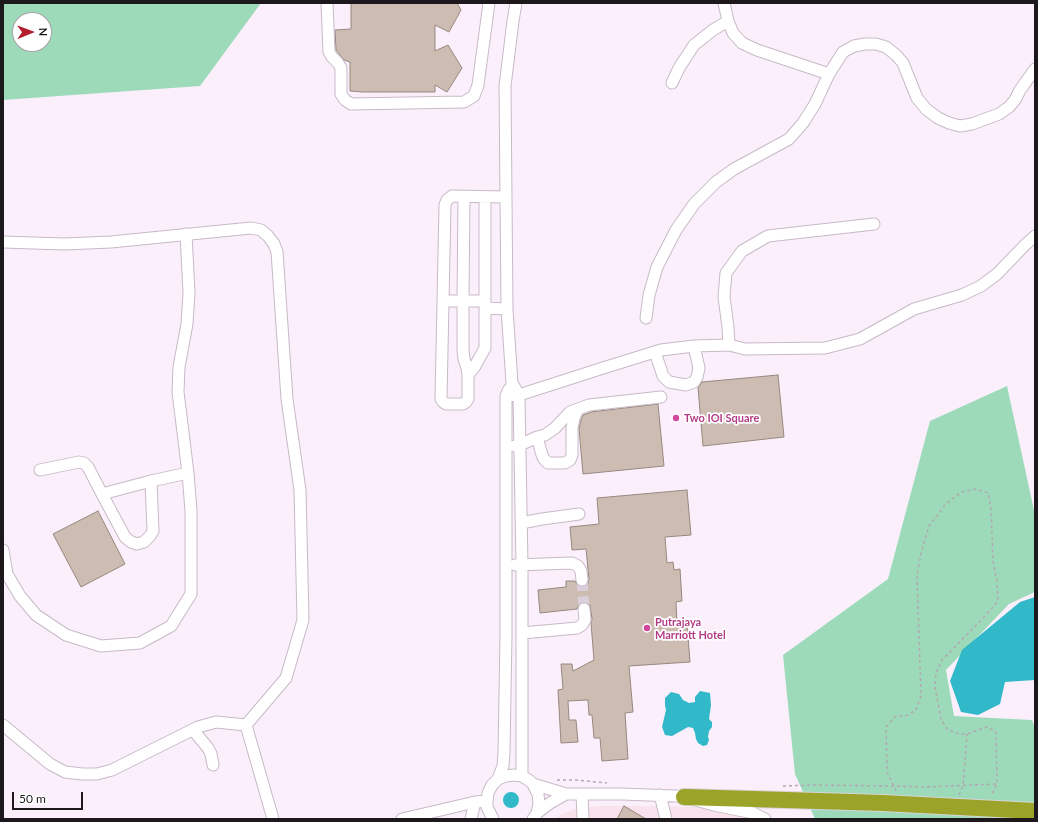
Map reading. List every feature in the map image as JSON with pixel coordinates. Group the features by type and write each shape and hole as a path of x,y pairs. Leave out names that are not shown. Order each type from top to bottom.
{"highway":[{"path":"684,797 784,793 883,802 1035,811"}],"street":[{"path":"327,3 329,52 341,68 341,94 345,100 351,104 464,102 474,96 478,85 489,3"},
{"path":"516,3 505,86 507,309 512,384 519,396 522,565 522,776"},
{"path":"724,3 728,21 733,32 742,43 757,50 829,74"},
{"path":"672,83 694,46 713,30 728,21"},
{"path":"646,318 649,295 656,267 676,230 694,204 716,182 734,169 789,139 803,123 815,104 829,74 843,52 854,46 865,44 876,44 886,47 903,63 917,98 926,109 938,118 960,126 972,124 999,114 1009,107 1035,69"},
{"path":"464,197 463,350 468,375 468,399 463,404 446,404 441,399 445,205 447,200 452,196 506,197"},
{"path":"468,375 485,348 485,197"},
{"path":"729,345 724,297 726,273 742,251 768,236 874,224"},
{"path":"3,242 64,244 112,242 251,228 261,230 274,244 277,252 287,399 300,490 303,620 286,678 246,725"},
{"path":"3,550 7,574 20,596 36,615 66,635 100,646 140,643 171,626 191,594 191,511 178,392 179,368 187,324 189,293 186,234"},
{"path":"506,396 519,396 661,350 694,346 729,345 745,349 825,348 860,339 914,309 962,295 982,286 997,274 1035,236"},
{"path":"443,301 463,301 507,309"},
{"path":"655,352 663,376 669,382 686,385 694,382 699,368 694,346"},
{"path":"494,819 487,807 487,801 488,793 492,785 498,779 503,766 504,753 506,635 506,396 512,384"},
{"path":"506,448 520,445 536,437 545,435 555,428 570,412 589,405 661,397"},
{"path":"536,437 542,455 548,463 565,463 570,460 572,455 572,428 578,409"},
{"path":"40,470 79,462 84,463 88,467 125,537 131,542 137,544 144,542 153,531 151,481"},
{"path":"102,494 188,473"},
{"path":"521,523 579,514"},
{"path":"506,564 522,565 572,563 578,566 581,571 582,580"},
{"path":"522,633 577,628 582,626 585,620 584,609"},
{"path":"3,725 50,764 65,772 97,774 112,770 198,727 216,722 246,725"},
{"path":"246,725 273,819"},
{"path":"193,730 208,748 213,765"},
{"path":"498,779 506,776 522,776 533,784 566,794 622,794 684,797 714,806 753,813 765,819"},
{"path":"533,784 538,794 539,804 534,816"},
{"path":"534,816 550,803 566,794"},
{"path":"582,794 582,819"},
{"path":"660,795 666,819"},
{"path":"402,819 475,802 487,801"},
{"path":"471,819 475,802"},
{"path":"657,819 664,807"}],"path":[{"path":"896,793 887,772 886,727 895,717 908,714 916,710 921,696 917,575 921,553 929,526 945,505 961,492 976,489 988,493 991,507 992,560 997,582 998,601 942,660 936,673 935,687 941,720 947,729 959,734 967,734 987,728 996,732 997,784 990,798"},
{"path":"957,798 964,786 967,734"},
{"path":"553,780 576,780 608,783"},
{"path":"784,793 814,785 924,788 997,784"}],"shaded area":[{"path":"598,806 701,807 726,812 747,819 557,819 560,815 574,809"}],"green space":[{"path":"3,3 261,3 200,86 3,100"},
{"path":"1007,386 1035,515 1035,592 1009,604 946,670 954,716 1032,720 1035,728 1035,819 815,819 795,774 783,655 888,579 930,421"}],"water":[{"path":"1035,597 1035,680 1005,682 1000,704 978,715 961,712 950,681 962,650 1020,602"},
{"path":"700,691 710,693 711,705 709,719 712,722 712,727 709,731 709,740 707,745 703,746 698,743 693,728 688,727 672,736 665,735 662,727 666,710 665,698 671,692 679,694 683,700 689,703 695,702 695,697"},
{"path":"508,792 514,792 519,797 517,806 514,808 508,808 503,803 503,797"}],"building":[{"path":"351,3 457,3 461,10 449,32 435,25 435,51 448,45 462,68 447,92 435,85 435,92 350,91 350,62 344,60 336,50 335,30 351,29"},
{"path":"778,375 784,437 703,446 698,388 702,382"},
{"path":"658,404 664,466 583,474 579,429 583,415 591,412"},
{"path":"687,490 691,535 665,537 667,563 673,562 674,570 680,569 682,601 676,602 677,624 687,624 690,662 629,666 633,712 625,713 628,759 602,761 600,738 594,738 592,715 589,715 588,700 568,701 569,720 576,720 578,742 561,743 558,690 563,689 561,664 572,664 573,671 594,660 590,605 583,602 580,603 577,609 540,613 538,590 566,587 566,581 575,581 582,587 586,586 588,583 589,579 586,549 572,550 570,527 599,524 597,498"},
{"path":"98,511 125,564 81,587 53,534"},
{"path":"624,806 646,819 617,819"}],"tunnel":[{"path":"582,580 584,609"}],"place":[{"name":"Two IOI Square","path":"676,418"},
{"name":"Putrajaya Marriott Hotel","path":"647,628"}]}
